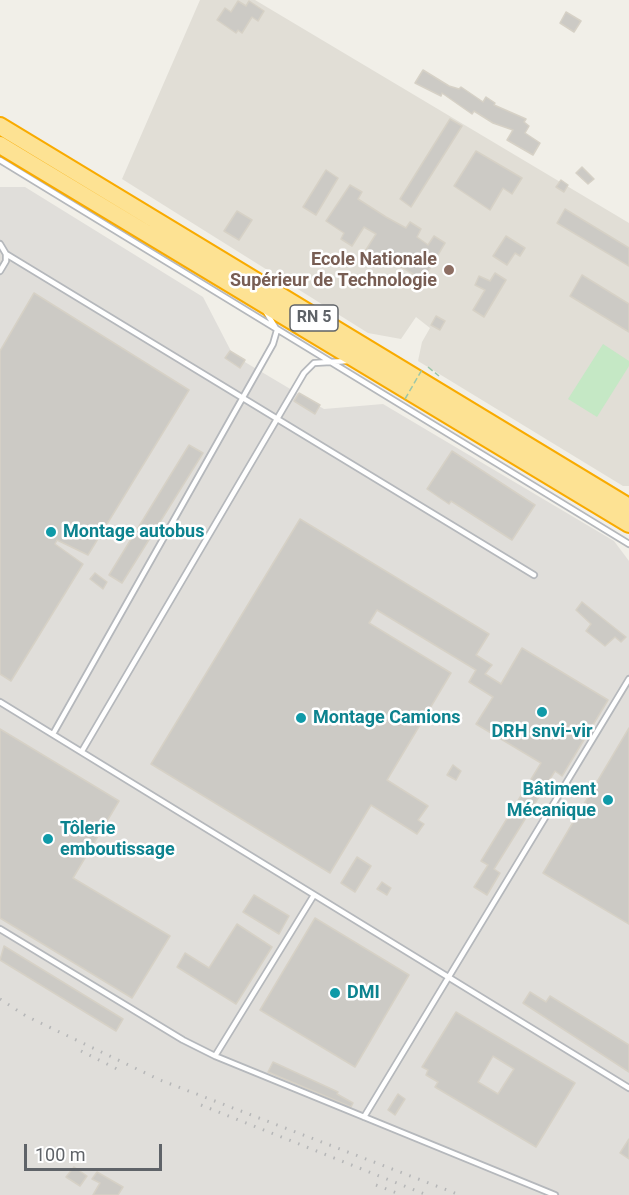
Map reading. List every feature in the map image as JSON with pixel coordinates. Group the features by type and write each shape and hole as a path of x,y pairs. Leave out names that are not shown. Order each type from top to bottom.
{"highway":[{"name":"RN 5","path":"0,126 629,507"},
{"name":"RN 5","path":"0,145 629,524"}],"lane":[{"path":"0,159 629,544"},
{"path":"0,244 6,254 534,575"},
{"path":"0,271 6,261 6,254"},
{"path":"53,734 245,399 273,344 277,330 258,300"},
{"path":"82,752 276,418 304,374 314,363 327,360 362,362"},
{"path":"364,1117 629,679"},
{"path":"0,702 629,1088"},
{"path":"215,1056 314,895"},
{"path":"0,929 183,1040 215,1056 555,1195"}],"path":[{"path":"405,399 423,368"}],"shaded area":[{"name":"Ecole Nationale Supérieur de Technologie","path":"200,0 255,0 629,223 629,486 623,486 418,361 422,342 430,328 416,317 401,339 368,333 122,179"},
{"path":"0,187 25,187 203,297 233,355 324,409 383,404 614,541 629,561 629,1195 0,1195"}],"green space":[{"path":"603,344 629,361 629,366 597,417 568,399"}],"building":[{"path":"238,1 246,6 249,1 264,11 258,21 252,17 242,33 238,30 236,33 217,20 225,8 231,12"},
{"path":"566,12 581,21 574,32 560,23"},
{"path":"423,70 449,86 459,89 461,87 483,102 486,97 495,103 494,105 526,119 524,122 529,126 525,133 540,143 533,155 507,140 513,130 493,123 474,111 472,114 442,93 441,96 415,83"},
{"path":"450,119 462,126 411,207 400,199"},
{"path":"476,151 522,178 512,194 503,188 490,210 454,186"},
{"path":"582,167 594,179 588,184 576,173"},
{"path":"326,170 338,178 316,215 303,207"},
{"path":"561,180 568,185 564,192 556,187"},
{"path":"350,185 362,192 358,199 386,217 406,228 410,222 421,229 417,237 428,245 434,236 445,243 423,280 380,254 376,261 364,253 376,234 364,227 352,246 341,239 344,233 326,221"},
{"path":"565,209 629,248 629,266 557,223"},
{"path":"237,211 252,220 239,240 224,231"},
{"path":"506,236 525,248 520,256 515,253 507,265 493,256"},
{"path":"495,273 506,280 484,317 473,310 485,290 475,285 479,276 490,281"},
{"path":"582,275 629,304 629,332 570,296"},
{"name":"Montage autobus","path":"34,293 189,390 88,555 57,540 55,544 83,564 11,681 0,674 0,351"},
{"path":"436,316 445,321 440,330 431,325"},
{"path":"230,351 245,360 240,368 225,358"},
{"path":"299,393 320,405 315,414 294,401"},
{"path":"189,445 203,453 122,583 109,575"},
{"path":"452,451 535,505 512,540 451,501 449,504 427,489"},
{"name":"Montage Camions","path":"300,519 489,634 476,655 492,665 485,674 501,684 522,648 608,700 562,776 555,771 494,869 500,873 487,895 474,887 488,865 481,861 541,763 476,724 493,697 469,682 476,670 377,610 369,623 451,673 387,780 428,806 418,820 424,824 417,834 371,805 330,873 151,764"},
{"path":"95,573 107,582 103,589 90,579"},
{"path":"582,602 626,637 621,642 615,637 605,646 586,631 591,624 576,610"},
{"name":"Bâtiment Mécanique","path":"629,728 629,924 543,873"},
{"name":"Tôlerie emboutissage","path":"0,729 119,801 73,878 170,936 132,998 0,918"},
{"path":"453,765 461,771 456,780 447,775"},
{"path":"357,857 371,866 355,892 341,883"},
{"path":"382,882 391,888 387,895 377,889"},
{"path":"254,895 289,916 279,934 243,912"},
{"name":"DMI","path":"315,918 409,975 355,1067 260,1010"},
{"path":"237,924 272,947 236,1004 177,967 185,953 209,968"},
{"path":"4,946 123,1019 116,1031 0,960"},
{"path":"530,992 546,1002 550,996 629,1045 629,1072 523,1003"},
{"path":"456,1012 575,1083 536,1147 435,1087 438,1082 426,1075 428,1070 422,1067","holes":["493,1056 514,1069 498,1094 478,1082"]},
{"path":"273,1062 338,1092 337,1094 353,1103 351,1107 268,1072"},
{"path":"398,1094 405,1099 395,1115 388,1110"},
{"path":"629,1139 629,1159 620,1153"},
{"path":"74,1167 87,1176 80,1186 66,1177"},
{"path":"97,1172 123,1187 118,1195 93,1195 100,1183 92,1179"}],"railway":[{"path":"0,999 26,1016 160,1080 460,1195"},
{"path":"81,1051 119,1070"},
{"path":"201,1105 427,1195"},
{"path":"376,1185 402,1195"}],"place":[{"name":"Ecole Nationale Supérieur de Technologie","path":"449,270"},
{"name":"Montage autobus","path":"51,532"},
{"name":"DRH snvi-vir","path":"542,712"},
{"name":"Montage Camions","path":"301,718"},
{"name":"Bâtiment Mécanique","path":"608,800"},
{"name":"Tôlerie emboutissage","path":"48,839"},
{"name":"DMI","path":"335,993"}]}
